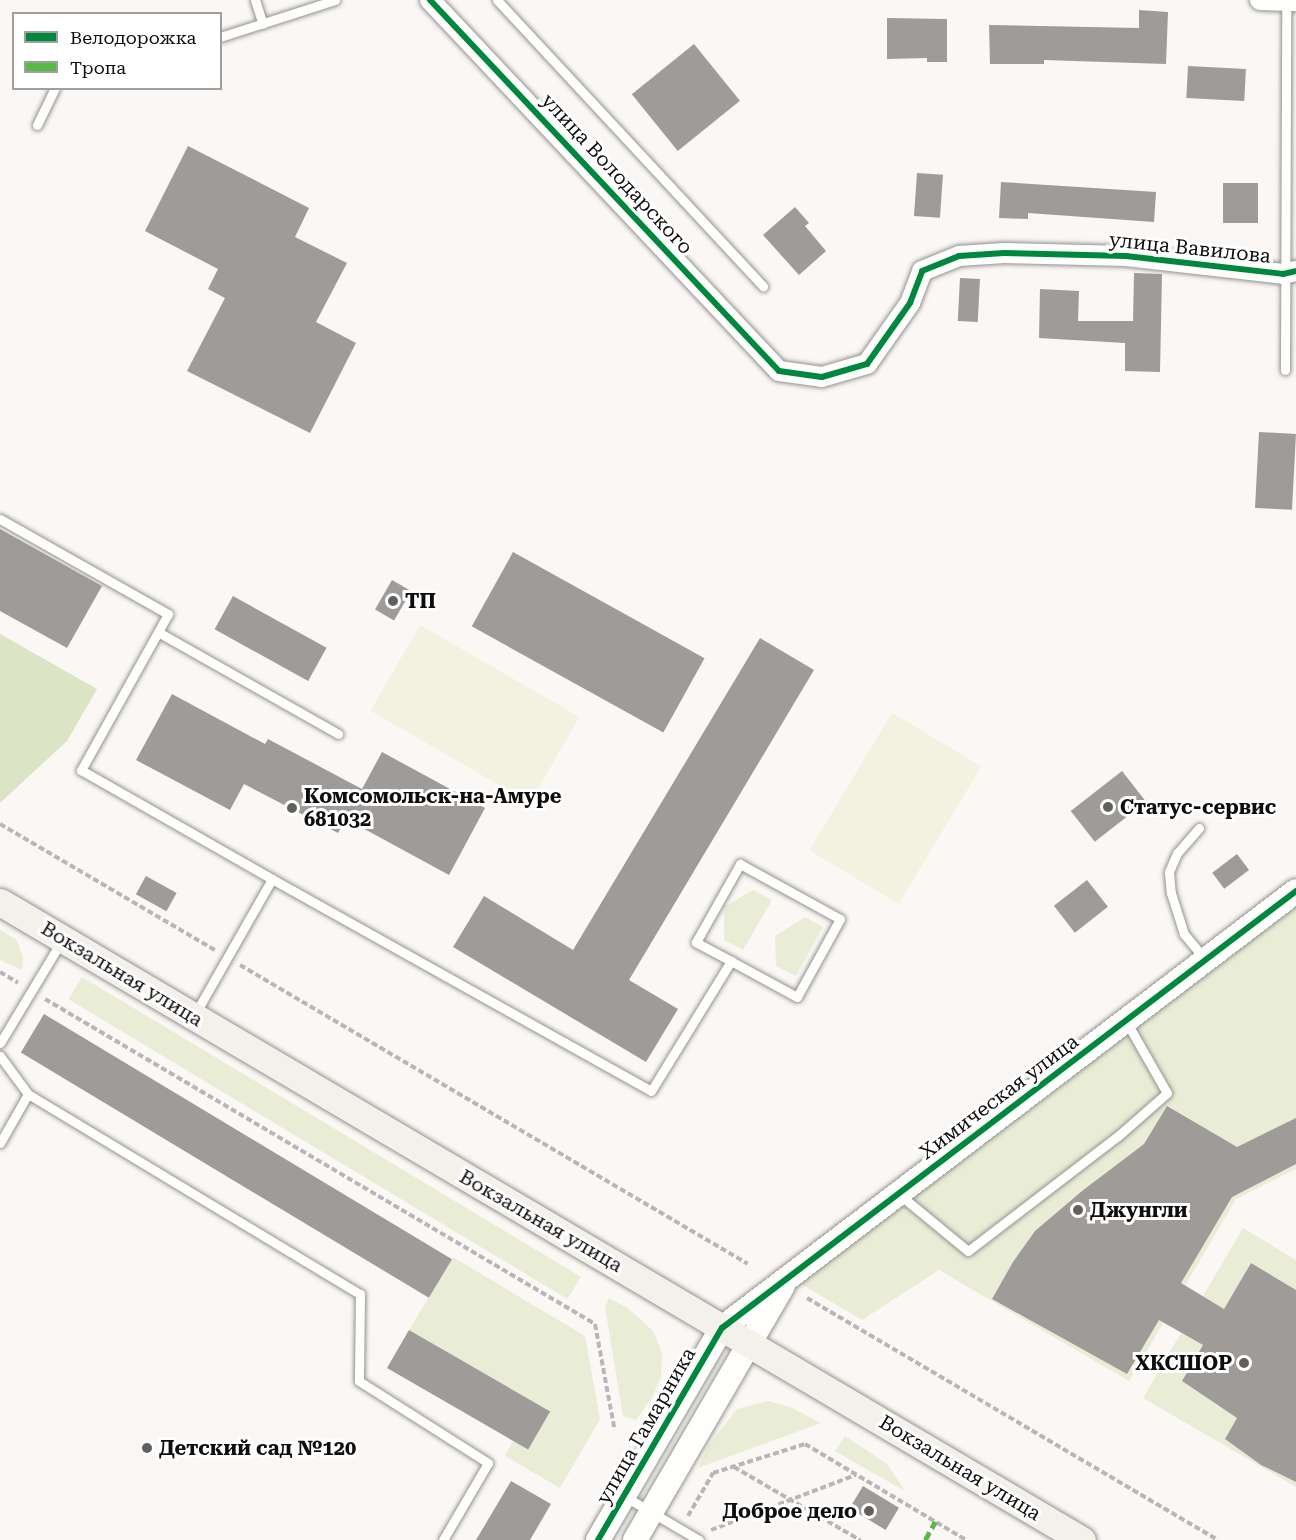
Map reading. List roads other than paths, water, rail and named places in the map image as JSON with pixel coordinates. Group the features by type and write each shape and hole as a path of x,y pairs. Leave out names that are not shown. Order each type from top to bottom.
{"main road":[{"name":"Вокзальная улица","path":"0,902 1082,1540"}],"street":[{"name":"улица Володарского","path":"430,0 779,371"},
{"path":"1260,0 1296,1"},
{"name":"улица Вавилова","path":"779,371 822,377 867,364 910,303 922,271 958,256 1004,253 1126,256 1290,273"},
{"name":"Химическая улица","path":"722,1328 1296,892"},
{"name":"Химическая улица","path":"750,1344 789,1276"},
{"name":"улица Гамарника","path":"598,1540 722,1328"},
{"path":"635,1540 750,1344"}],"lane":[{"path":"255,0 263,24"},
{"path":"222,36 335,0"},
{"path":"497,0 763,286"},
{"path":"1285,370 1290,273 1286,0"},
{"path":"37,124 54,90"},
{"path":"0,519 168,614 81,771 651,1091 731,961"},
{"path":"158,632 338,734"},
{"path":"1198,828 1177,852 1169,872 1171,893 1184,934 1206,961"},
{"path":"740,864 840,919 797,997 731,961 696,942 740,864"},
{"path":"194,1017 272,879"},
{"path":"0,1043 62,939"},
{"path":"899,1194 968,1251 1118,1136 1167,1093 1126,1021"},
{"path":"0,1056 28,1094 360,1294 359,1382 488,1463 443,1540"},
{"path":"0,1143 28,1094"},
{"path":"624,1496 696,1538"}],"place":[{"name":"ТП","path":"393,601"},
{"name":"Статус-сервис","path":"1108,807"},
{"name":"Комсомольск-на-Амуре 681032","path":"292,808"},
{"name":"Джунгли","path":"1078,1210"},
{"name":"ХКСШОР","path":"1244,1363"},
{"name":"Детский сад №120","path":"147,1448"},
{"name":"Доброе дело","path":"869,1511"}]}
